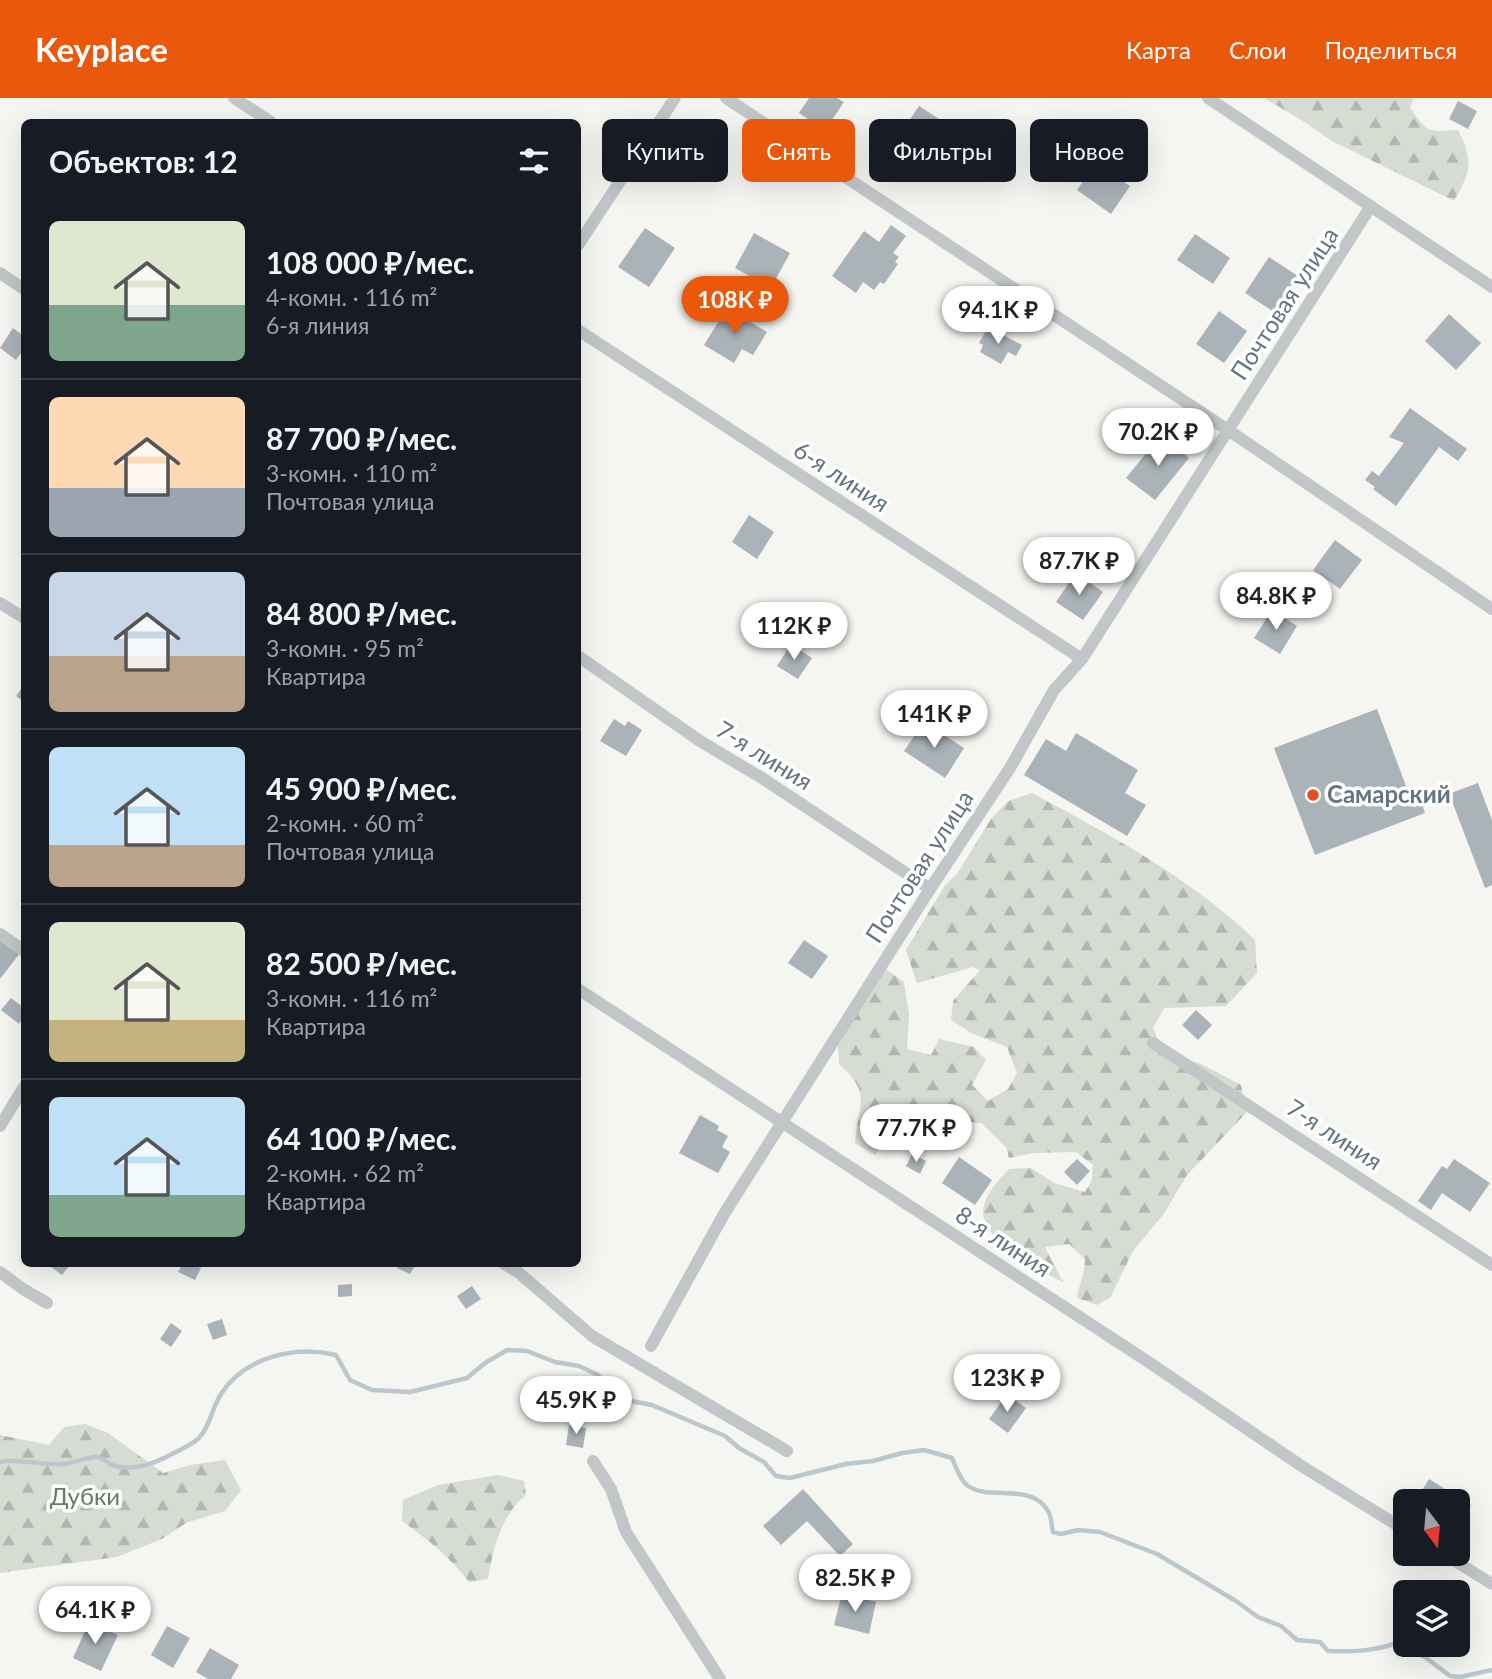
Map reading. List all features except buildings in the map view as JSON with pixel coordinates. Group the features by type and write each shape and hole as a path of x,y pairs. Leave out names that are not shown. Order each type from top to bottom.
{"street":[{"path":"234,98 266,119"},
{"path":"581,240 675,98"},
{"path":"726,98 1228,430 1492,609"},
{"path":"1208,98 1492,287"},
{"name":"Почтовая улица","path":"651,1346 724,1214 1010,768 1054,690 1082,659 1371,206"},
{"path":"0,273 21,287"},
{"name":"6-я линия","path":"581,332 1082,659"},
{"path":"0,603 21,616"},
{"name":"7-я линия","path":"581,658 700,741 762,778 930,889"},
{"path":"0,934 21,949"},
{"name":"8-я линия","path":"581,991 1138,1355 1300,1465 1393,1523"},
{"name":"7-я линия","path":"1153,1043 1492,1265"},
{"path":"0,1126 21,1092"},
{"path":"509,1267 592,1336 787,1451"},
{"path":"0,1272 47,1303"},
{"path":"593,1461 611,1489 626,1532 720,1679"},
{"path":"1463,1566 1492,1584"}],"green space":[{"path":"1264,98 1414,98 1410,107 1420,122 1429,129 1458,130 1467,150 1468,166 1464,182 1454,201 1332,141"},
{"path":"1032,793 1177,877 1255,940 1257,973 1226,1006 1164,1008 1153,1028 1163,1052 1201,1064 1241,1085 1247,1112 1187,1175 1163,1215 1133,1251 1110,1298 1097,1305 1077,1298 1085,1259 1069,1244 1045,1247 1063,1282 1040,1270 999,1241 989,1229 984,1217 984,1205 988,1195 1009,1169 1031,1168 1054,1183 1085,1192 1092,1180 1093,1165 1076,1152 1034,1153 1009,1158 1006,1147 981,1123 923,1118 892,1134 875,1155 855,1143 860,1092 850,1074 839,1064 838,1041 886,969 904,982 909,1014 907,1049 931,1055 939,1039 974,1047 986,1060 972,1085 988,1101 1008,1089 1017,1073 1007,1047 971,1033 951,1020 953,1001 980,970 973,967 917,983 906,950 945,885 957,874 991,819 1008,801"},
{"name":"Дубки","path":"85,1424 108,1433 163,1473 190,1465 225,1460 241,1490 225,1511 186,1523 162,1539 117,1557 0,1573 0,1435 49,1445 64,1427"},
{"path":"498,1475 524,1481 526,1495 504,1522 488,1579 469,1582 438,1549 402,1521 403,1500 438,1485"}],"waterway":[{"path":"0,1462 64,1464 96,1457 125,1468 154,1462 191,1444 202,1434 221,1394 243,1371 257,1363 288,1353 321,1352 336,1355 350,1380 372,1390 410,1392 467,1378 507,1350 527,1351 555,1362 579,1366 598,1375 615,1398 652,1405 725,1436 739,1448 764,1462 776,1476 790,1478 846,1464 924,1450 952,1458 968,1486 988,1492 1021,1494 1041,1502 1049,1513 1053,1532 1100,1532 1157,1554 1258,1617 1281,1626 1297,1640 1320,1642 1328,1651 1363,1650 1397,1643 1425,1657 1450,1676 1460,1677 1492,1670"}],"place":[{"name":"Самарский","path":"1313,795"}]}
